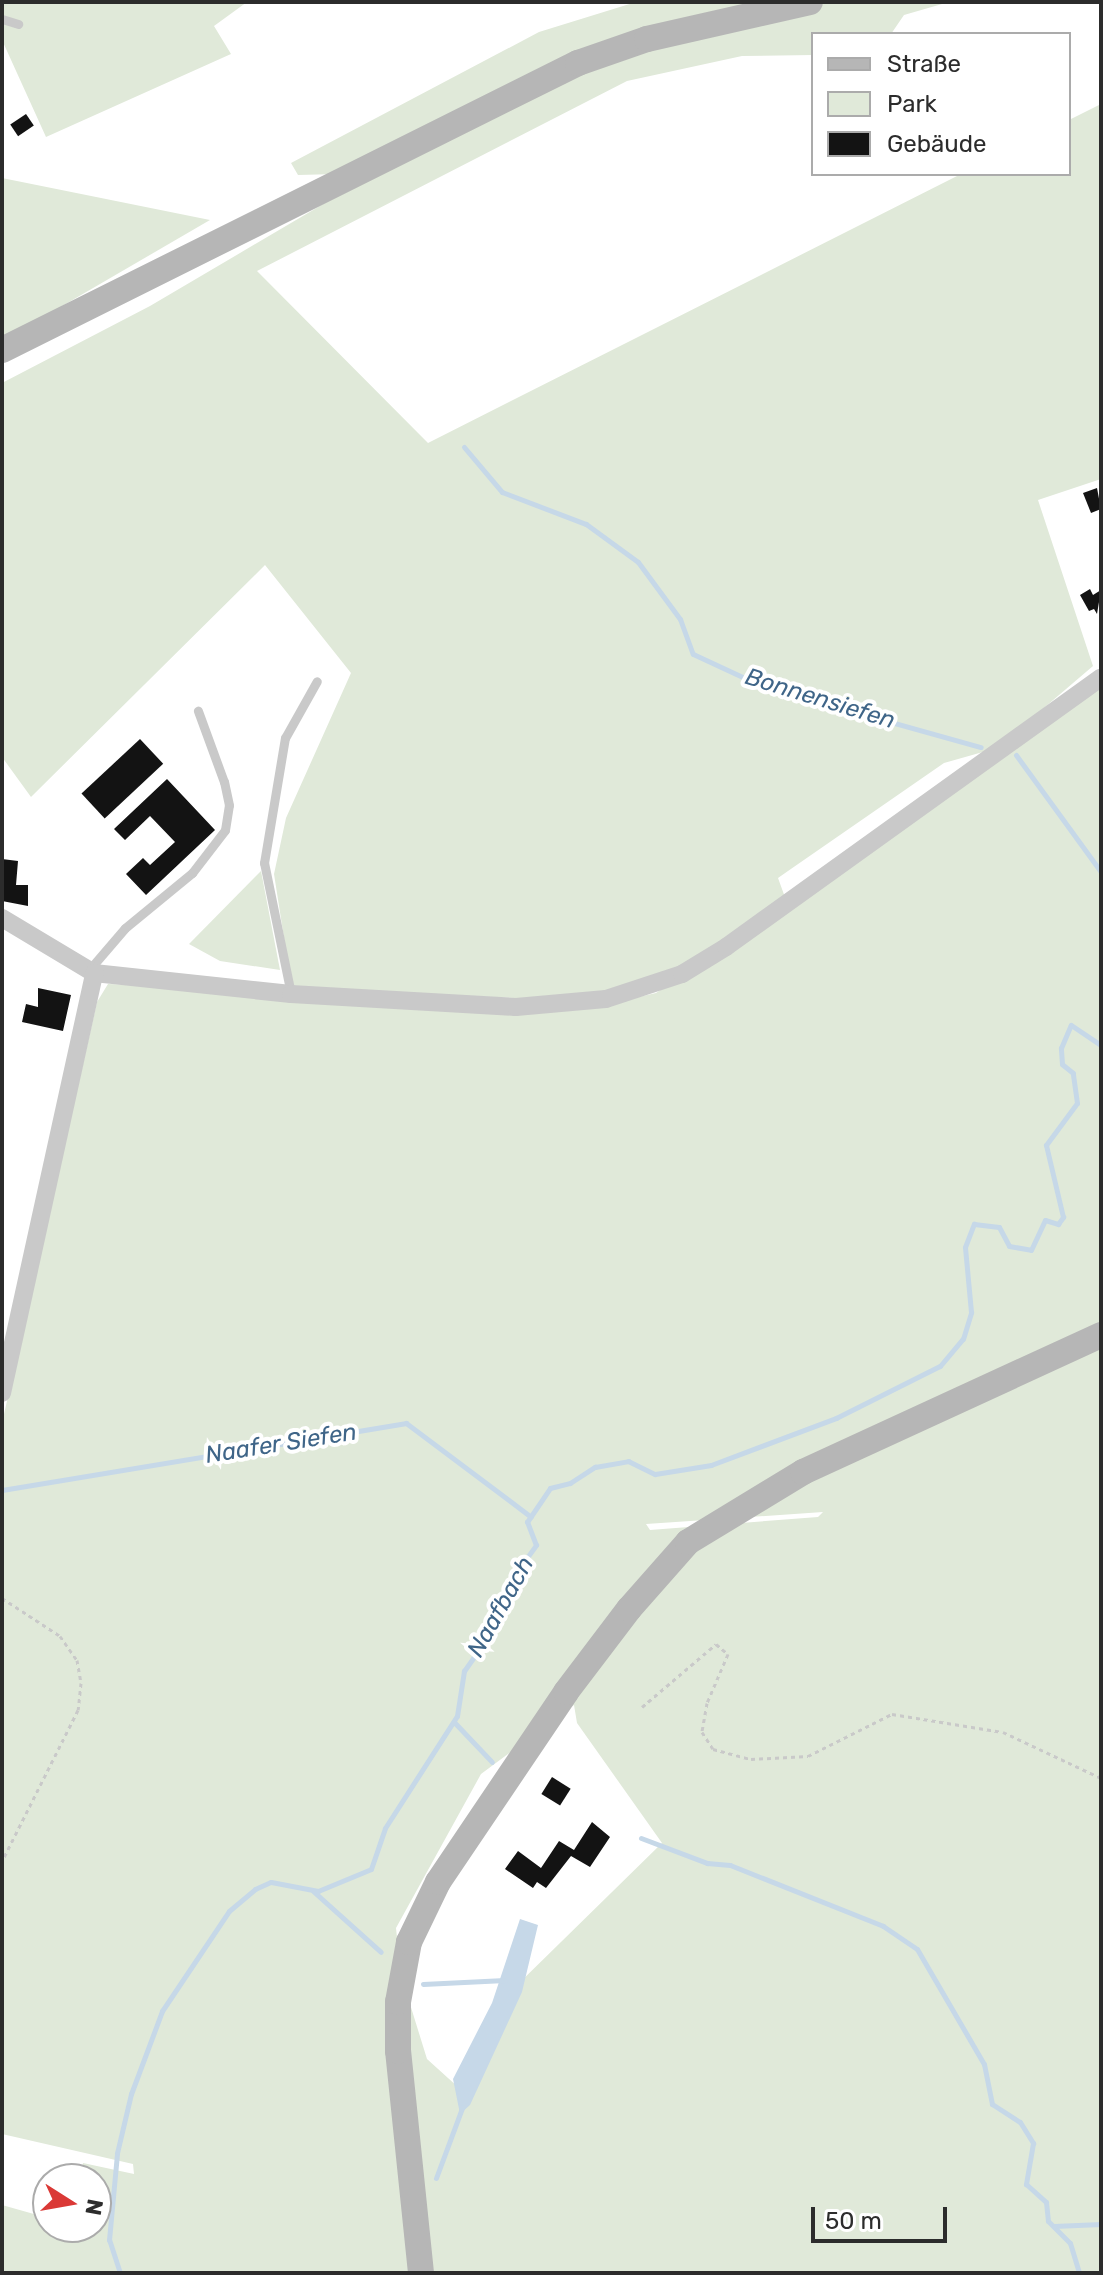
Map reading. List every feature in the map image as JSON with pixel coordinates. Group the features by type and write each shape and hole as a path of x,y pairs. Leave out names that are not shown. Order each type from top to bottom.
{"main road":[{"path":"2,350 578,63 647,39 810,2"},
{"path":"421,2273 398,2051 398,2002 409,1942 438,1882 566,1692 629,1609 688,1542 803,1472 1101,1335"}],"street":[{"path":"2,918 92,972 291,994 557,1007 644,990 726,947 1101,678"},
{"path":"2,1393 92,972"}],"lane":[{"path":"2,19 18,24"},
{"path":"291,994 264,863 285,738 317,681"},
{"path":"92,972 125,928 192,873 225,830 229,805 224,782 198,711"}],"path":[{"path":"2,1598 60,1636 77,1660 81,1683 78,1710 2,1861"},
{"path":"642,1707 716,1644 728,1654 707,1703 702,1732 713,1749 751,1759 808,1756 892,1714 1003,1732 1101,1778"}],"green space":[{"path":"2,2 247,2 214,26 231,54 46,137 2,40"},
{"path":"636,2 949,2 904,15 892,32 811,32 811,55 742,56 627,81 257,271 428,443 957,176 1071,176 1071,119 1101,104 1101,479 1038,500 1093,666 997,748 944,763 778,878 786,900 684,968 640,985 564,1000 292,989 274,874 286,818 351,673 265,565 31,797 2,757 2,383 150,306 376,173 298,175 291,163 539,32"},
{"path":"2,178 210,220 2,341"},
{"path":"1101,686 1101,2273 2,2273 2,2205 32,2213 32,2243 112,2243 112,2169 134,2174 133,2164 2,2134 2,1423 97,1002 108,984 612,1003 656,993","holes":["823,1512 818,1517 650,1530 646,1524","574,1705 577,1723 662,1843 511,1991 469,2097 427,2059 401,1975 396,1928 481,1774"]},
{"path":"261,871 280,970 220,961 189,944"}],"water":[{"path":"520,1919 538,1925 522,1992 470,2105 460,2114 453,2079 492,2003"}],"building":[{"path":"26,114 34,126 18,136 10,125"},
{"path":"1097,488 1101,509 1091,513 1083,493"},
{"path":"1090,589 1093,595 1101,590 1097,614 1094,609 1089,611 1080,595"},
{"path":"140,739 163,764 105,818 81,794"},
{"path":"167,779 215,830 146,895 126,874 143,858 150,865 175,842 150,816 125,840 114,829"},
{"path":"2,859 18,861 16,885 28,885 28,906 2,901"},
{"path":"38,988 71,995 63,1031 22,1022 26,1004 38,1007"},
{"path":"552,1777 571,1789 560,1806 541,1794"},
{"path":"592,1822 610,1837 590,1867 571,1856 546,1888 537,1882 533,1888 505,1869 518,1851 541,1868 559,1841 574,1850"}],"waterway":[{"name":"Bonnensiefen","path":"464,447 502,492 586,524 638,562 680,619 693,654 762,686 981,747"},
{"name":"Bonnensiefen","path":"1016,755 1101,872"},
{"name":"Naafbach","path":"120,2273 109,2240 117,2153 131,2094 162,2011 229,1911 255,1889 271,1882 318,1891 371,1869 385,1828 457,1716 464,1671 483,1644 515,1574 536,1545 527,1522 550,1488 570,1483 595,1467 628,1461 655,1474 711,1465 836,1418 940,1366 963,1339 971,1312 965,1247 974,1224 999,1227 1009,1246 1031,1250 1045,1220 1058,1224 1063,1217 1046,1145 1077,1103 1073,1073 1062,1064 1061,1048 1071,1025 1101,1045"},
{"name":"Naafer Siefen","path":"2,1490 406,1423 531,1517"},
{"path":"454,1722 492,1762"},
{"path":"641,1838 707,1863 730,1865 883,1926 917,1949 984,2064 992,2104 1020,2122 1033,2143 1026,2184 1046,2202 1048,2221 1070,2243 1079,2273"},
{"path":"313,1891 381,1952"},
{"path":"423,1984 505,1980"},
{"path":"436,2178 462,2108"},
{"path":"1054,2226 1101,2224"}]}
